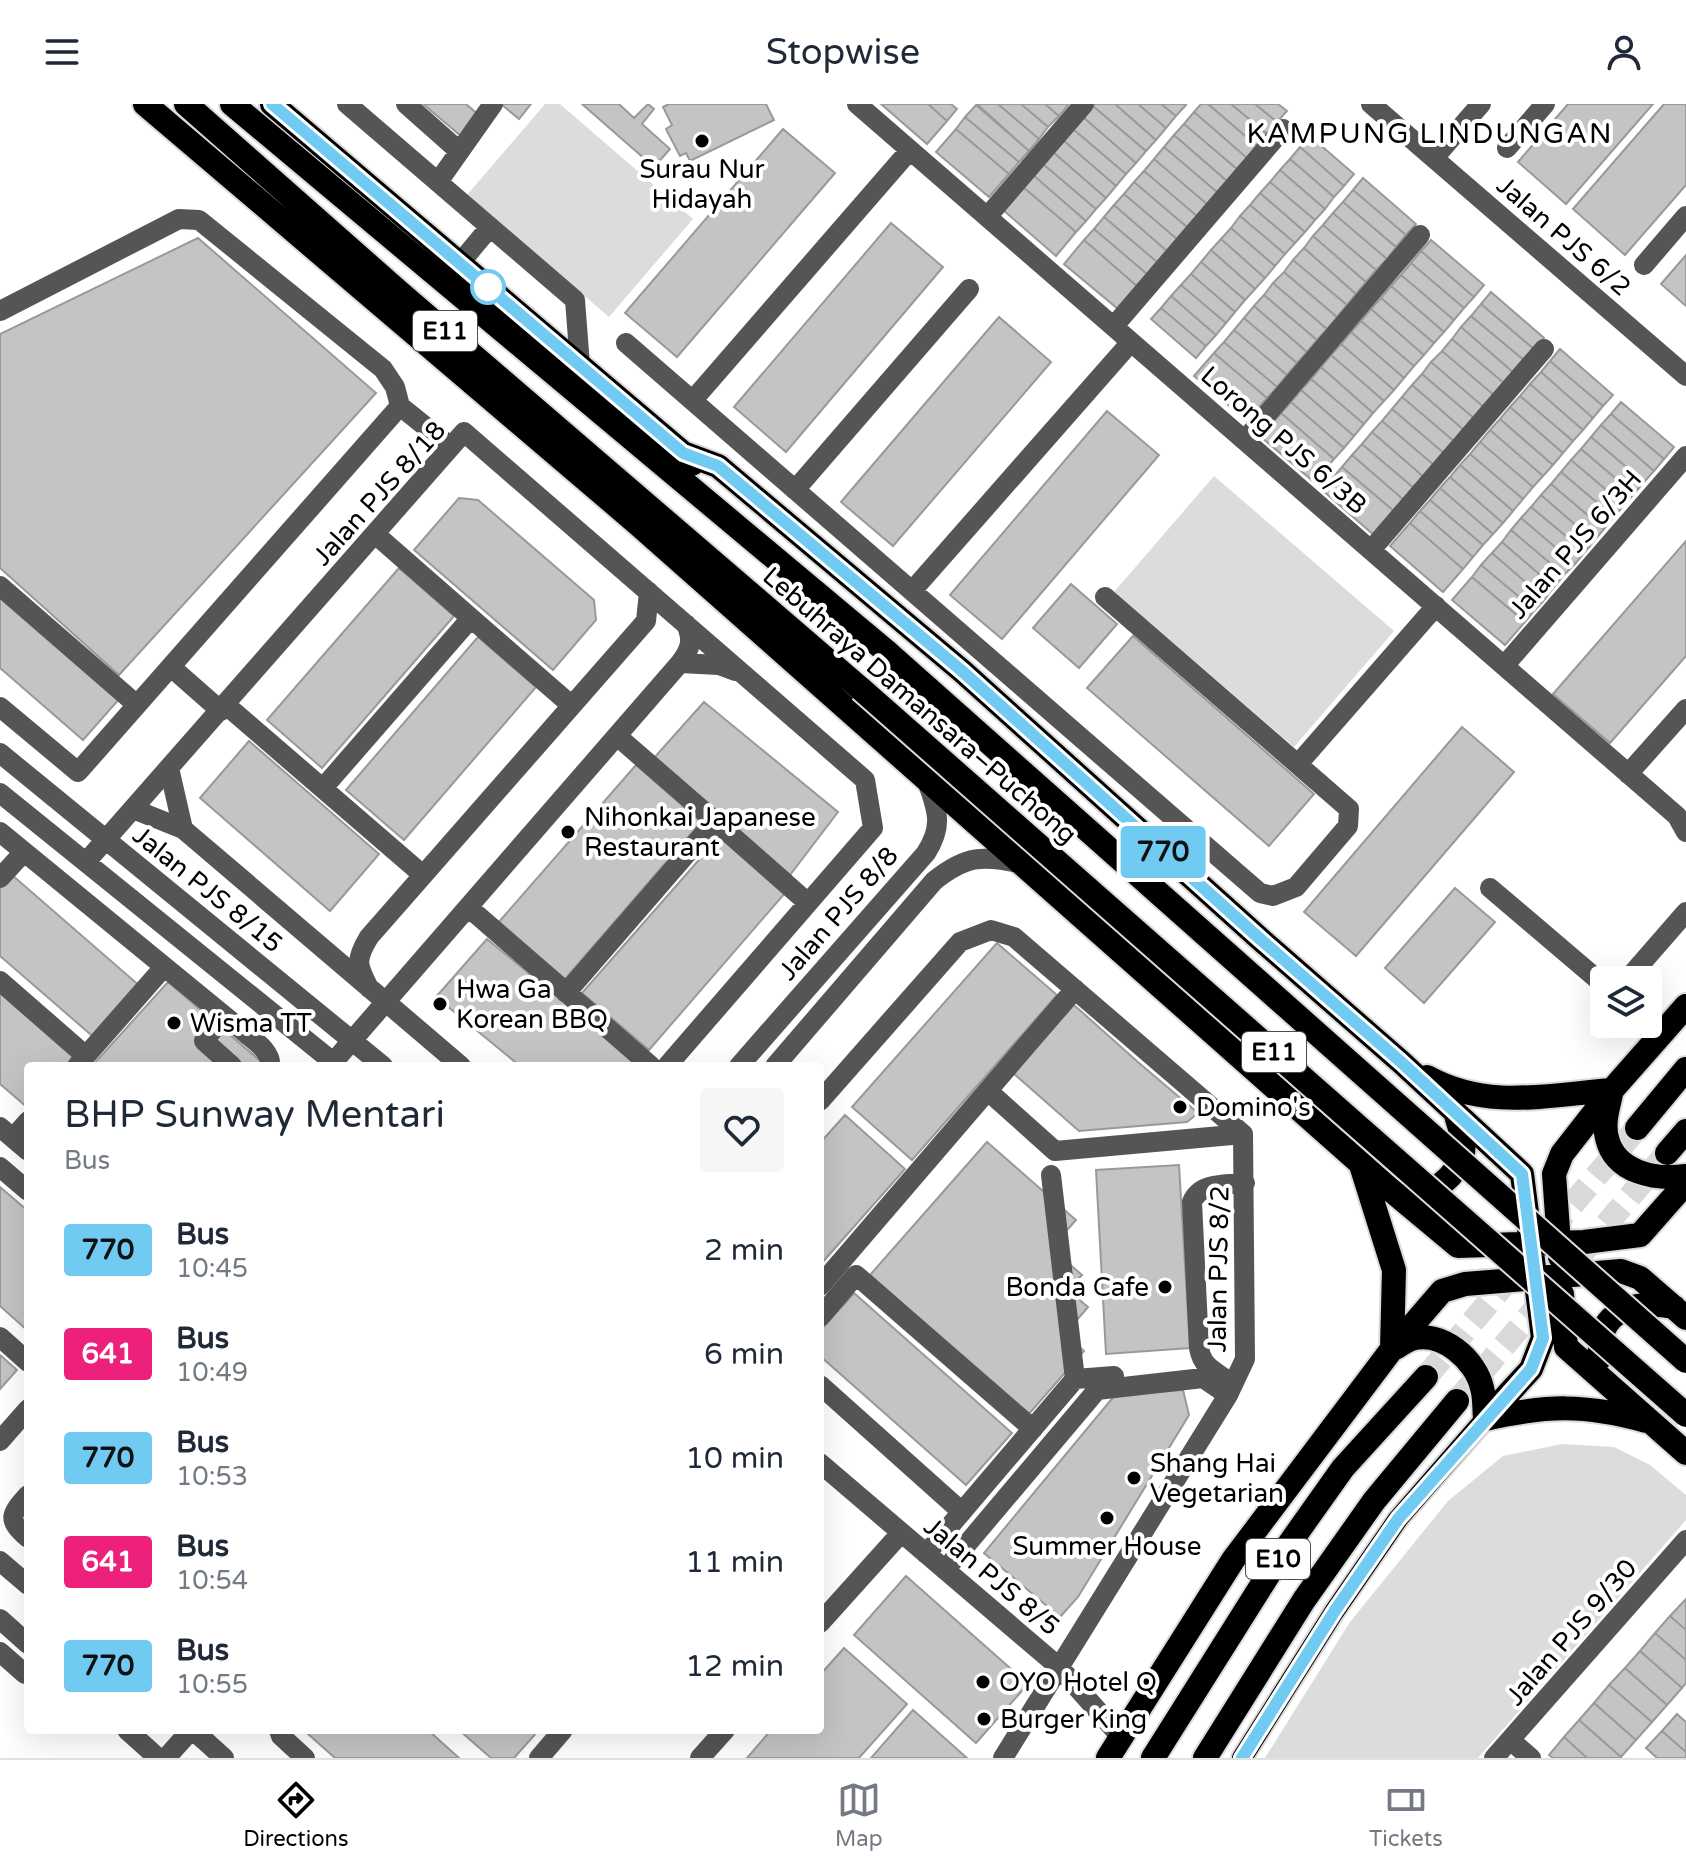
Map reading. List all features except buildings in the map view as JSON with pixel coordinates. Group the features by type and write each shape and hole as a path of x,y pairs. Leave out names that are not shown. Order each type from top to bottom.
{"highway":[{"path":"145,104 638,524 1386,1186 1458,1246 1584,1242 1640,1235 1686,1183"},
{"name":"Lebuhraya Damansara–Puchong","path":"186,104 861,689 1686,1415"},
{"name":"Lebuhraya Damansara–Puchong","path":"232,104 887,652 1686,1361"},
{"path":"279,106 683,453 767,550"},
{"path":"167,122 297,201"},
{"path":"683,453 718,466 962,671 1401,1062 1522,1174 1543,1338 1531,1369 1485,1419"},
{"path":"1686,1006 1612,1090 1562,1154 1554,1174 1566,1347 1686,1453"},
{"path":"1401,1062 1451,1090 1476,1095 1528,1098 1612,1090"},
{"path":"1637,1128 1686,1069"},
{"path":"1612,1090 1606,1117 1607,1138 1612,1151 1638,1173 1657,1177 1686,1176"},
{"path":"1386,1186 1417,1194 1446,1182 1463,1152 1456,1115"},
{"path":"1667,1153 1686,1131"},
{"path":"1359,1161 1394,1270 1392,1349"},
{"path":"1108,1758 1233,1560 1392,1349 1442,1291 1465,1284 1621,1271 1640,1278 1680,1313"},
{"path":"1610,1386 1600,1360 1599,1346 1602,1332 1611,1319 1622,1309 1637,1304 1680,1313"},
{"path":"1392,1349 1412,1339 1430,1338 1446,1343 1462,1355 1475,1369 1482,1387 1485,1419"},
{"name":"E10","path":"1153,1758 1277,1561 1343,1468 1426,1377"},
{"name":"E10","path":"1205,1758 1304,1600 1356,1526 1457,1401"},
{"path":"1485,1419 1519,1411 1560,1407 1607,1410 1652,1423"}],"main road":[{"path":"1242,1758 1334,1612 1398,1519 1485,1419"}],"street":[{"path":"347,104 575,300 580,365"},
{"path":"406,104 459,151"},
{"path":"438,182 493,104"},
{"name":"Lorong PJS 6/3B","path":"857,104 1628,774 1683,818"},
{"path":"987,217 1084,104"},
{"name":"Jalan PJS 6/2","path":"1371,104 1686,376"},
{"path":"1434,158 1481,104"},
{"path":"1507,148 1545,104"},
{"path":"1114,326 1283,129"},
{"path":"693,400 910,150"},
{"path":"1644,265 1686,216"},
{"path":"0,311 179,219 199,220 383,369 395,387 400,406 451,447"},
{"path":"460,263 490,227"},
{"path":"1245,440 1420,235"},
{"path":"795,490 969,289"},
{"path":"912,591 1131,342"},
{"path":"626,343 1260,893 1273,896 1296,887 1348,826 1349,809 1105,597"},
{"path":"1371,550 1544,349"},
{"path":"0,707 78,772 400,406"},
{"name":"Jalan PJS 8/18","path":"86,862 464,432 865,780 873,828 670,1062"},
{"name":"Jalan PJS 6/3H","path":"1504,666 1686,456"},
{"path":"375,534 571,705"},
{"path":"0,586 137,705"},
{"path":"369,988 358,964 359,953 369,937 646,621 649,592"},
{"path":"1298,764 1436,606"},
{"path":"323,788 471,618"},
{"path":"336,1062 690,651 691,635 686,624 665,618 646,621"},
{"name":"Jalan PJS 8/18","path":"680,663 719,665 746,676"},
{"path":"171,667 323,788 423,875"},
{"path":"1628,774 1686,709"},
{"path":"617,736 808,903"},
{"name":"Jalan PJS 8/15","path":"0,753 378,1062"},
{"path":"169,768 183,829"},
{"name":"Jalan PJS 8/8","path":"743,1062 926,853 935,838 938,824 927,781"},
{"path":"0,793 330,1062"},
{"path":"0,825 17,806"},
{"path":"133,809 183,829 456,1062"},
{"path":"566,993 715,821"},
{"path":"0,832 243,1031 264,1049 271,1062"},
{"path":"0,878 24,852"},
{"name":"Jalan PJS 8/8","path":"778,1062 943,874 969,860 994,857 1023,864"},
{"path":"1490,888 1590,973"},
{"path":"468,907 646,1062"},
{"path":"1639,966 1686,912"},
{"path":"824,1096 960,942 991,930 1014,937 1243,1134"},
{"path":"314,941 337,947 369,937"},
{"path":"0,981 81,1061 164,967"},
{"path":"824,1281 1075,989"},
{"path":"243,1031 265,1007"},
{"path":"224,1016 204,1041 228,1062"},
{"path":"988,1091 1055,1151 1243,1134"},
{"name":"Jalan PJS 8/2","path":"1003,1758 1231,1390 1245,1359 1243,1134"},
{"path":"0,1167 24,1188"},
{"path":"1051,1175 1075,1379"},
{"path":"1231,1390 1201,1360 1192,1202 1196,1192 1203,1188 1245,1183"},
{"path":"824,1312 856,1275 1033,1429"},
{"path":"0,1337 24,1358"},
{"path":"926,1554 1075,1379 1207,1367"},
{"path":"945,1570 1097,1390 1203,1378 1231,1390"},
{"path":"824,1389 962,1512"},
{"path":"0,1441 24,1414"},
{"name":"Jalan PJS 8/5","path":"824,1466 1059,1667 1121,1737"},
{"path":"24,1499 13,1511 13,1520 24,1534"},
{"path":"824,1619 901,1533"},
{"name":"Jalan PJS 9/30","path":"1494,1758 1686,1540"},
{"path":"0,1561 24,1582"},
{"path":"0,1619 24,1640"},
{"path":"0,1652 24,1673"},
{"path":"166,1758 188,1734"},
{"path":"197,1734 224,1758"},
{"path":"280,1734 305,1758"},
{"path":"539,1758 560,1734"},
{"path":"700,1758 721,1734"},
{"path":"141,1735 158,1758"},
{"path":"1510,1740 1531,1758"}],"shaded area":[{"path":"545,104 560,104 693,219 609,317 467,195"},
{"path":"1214,476 1394,631 1294,747 1114,592"},
{"path":"1562,1444 1614,1447 1650,1465 1686,1495 1686,1520 1478,1758 1265,1758 1350,1622 1448,1501 1503,1456"}],"tunnel":[{"path":"1549,1232 1637,1128"},
{"path":"1583,1252 1667,1153"},
{"path":"1426,1377 1517,1269"},
{"path":"1457,1401 1549,1293"}],"bus line":[{"name":"770","path":"272,104 683,453 718,466 962,671 1401,1062 1522,1174 1543,1338 1531,1369 1398,1519 1334,1612 1242,1758"}],"place":[{"name":"Surau Nur Hidayah","path":"702,141"},
{"name":"Nihonkai Japanese Restaurant","path":"568,832"},
{"name":"Hwa Ga Korean BBQ","path":"440,1004"},
{"name":"Wisma TT","path":"174,1023"},
{"name":"Domino's","path":"1180,1107"},
{"name":"Bonda Cafe","path":"1165,1287"},
{"name":"Shang Hai Vegetarian","path":"1134,1478"},
{"name":"Summer House","path":"1107,1518"},
{"name":"OYO Hotel Q","path":"983,1682"},
{"name":"Burger King","path":"984,1719"}],"district":[{"name":"KAMPUNG LINDUNGAN","path":"1430,133"}]}
